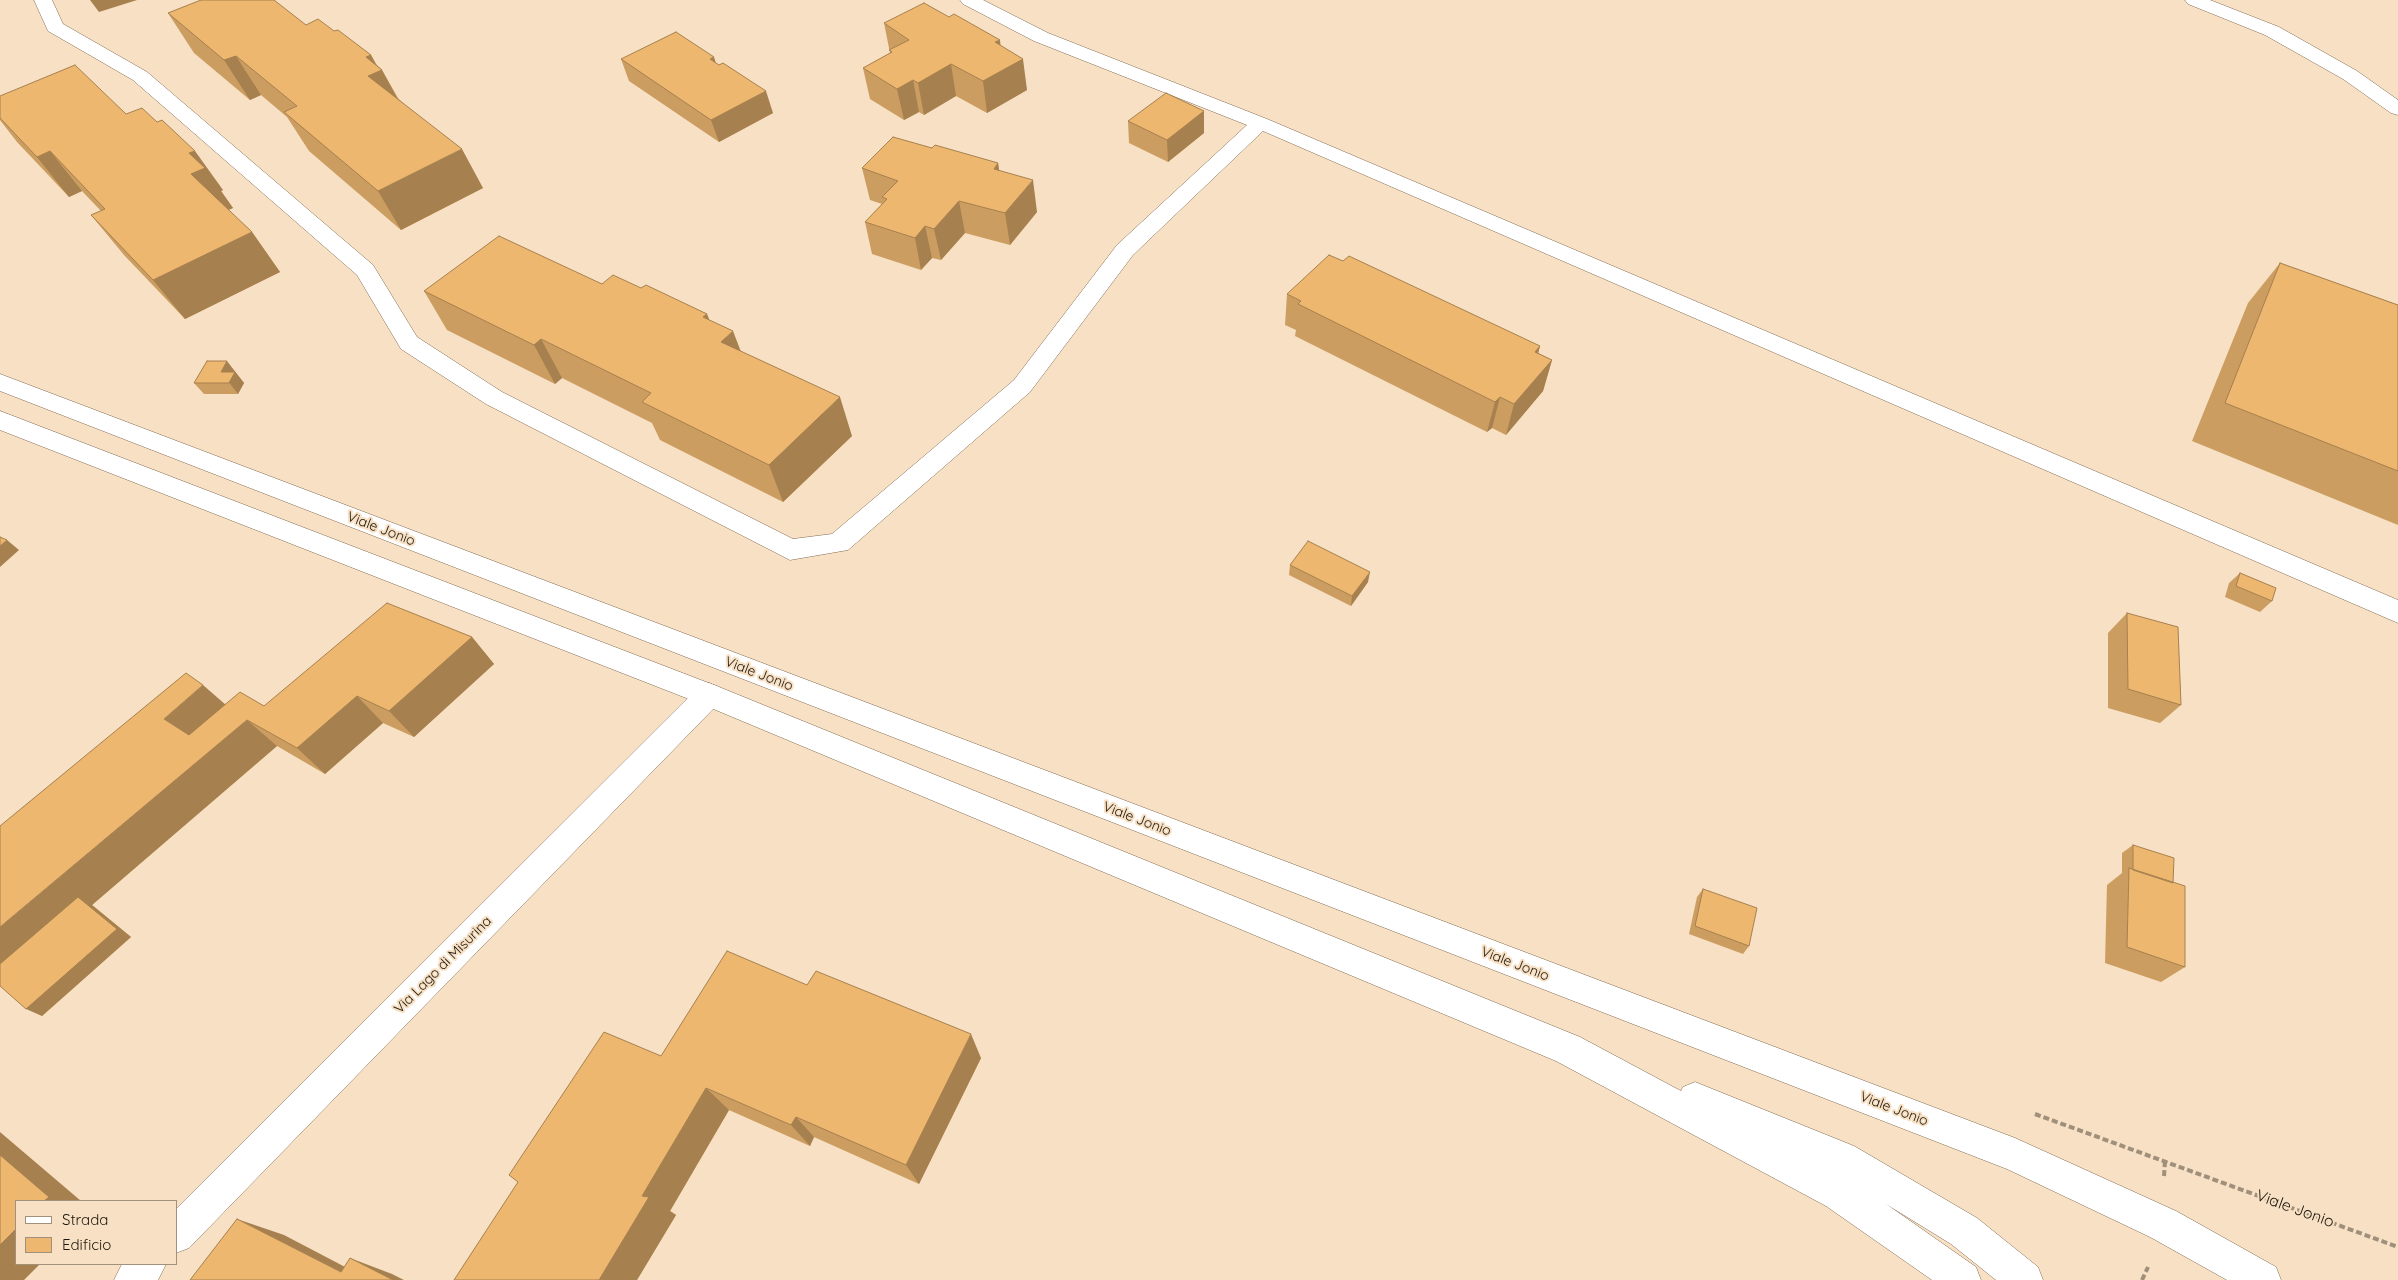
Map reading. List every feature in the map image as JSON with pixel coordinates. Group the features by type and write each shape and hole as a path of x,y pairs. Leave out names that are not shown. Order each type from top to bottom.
{"main road":[{"path":"43,0 55,27 140,76 365,270 409,343 494,398 790,550 840,543 1022,386 1125,250 1260,124"},
{"path":"969,0 1041,37 1260,124 2398,612"},
{"path":"2194,0 2272,31 2350,75 2398,109"},
{"name":"Viale Jonio","path":"0,382 2015,1156 2162,1224 2263,1280"},
{"path":"0,420 709,696 1568,1049 1842,1158 1964,1231 2025,1280"},
{"name":"Via Lago di Misurina","path":"178,1233 709,696"},
{"path":"1568,1049 1839,1193 1963,1280"},
{"path":"132,1280 147,1265"}],"path":[{"name":"Viale Jonio","path":"2165,1161 2398,1246"}],"building":[{"path":"201,0 274,0 306,25 318,19 334,31 338,30 371,55 366,57 382,70 368,76 462,149 378,191 284,112 297,106 236,56 224,60 168,13"},
{"path":"924,3 949,17 954,14 1000,40 995,42 1023,59 983,81 951,64 918,83 913,80 897,89 863,68 892,52 889,50 909,40 884,23"},
{"path":"676,32 714,57 710,59 719,65 723,63 766,91 711,120 621,59"},
{"path":"75,65 126,114 142,108 157,122 162,120 195,151 189,153 205,168 191,174 252,232 153,280 91,215 105,209 50,151 37,157 0,118 0,96"},
{"path":"1166,93 1204,111 1167,140 1128,121"},
{"path":"893,137 932,148 935,145 998,163 994,169 1033,180 1005,213 959,201 934,229 925,226 915,238 865,222 887,199 882,197 898,181 862,168"},
{"path":"499,236 602,284 613,275 641,288 646,285 707,314 703,317 733,331 721,342 840,397 769,465 642,402 651,393 541,339 534,345 424,291"},
{"path":"1329,255 1343,261 1349,256 1540,346 1535,352 1552,360 1514,404 1500,397 1495,402 1298,304 1301,301 1287,294"},
{"path":"2280,263 2398,305 2398,471 2225,403"},
{"path":"207,361 227,361 221,372 235,372 229,383 194,383"},
{"path":"0,537 7,540 0,546"},
{"path":"1308,541 1370,572 1352,596 1290,565"},
{"path":"2240,573 2276,588 2272,601 2236,586"},
{"path":"387,603 472,637 389,711 357,696 297,748 247,720 0,927 0,826 186,673 203,685 164,719 189,735 240,692 264,706"},
{"path":"2127,613 2178,627 2181,705 2128,689"},
{"path":"2133,845 2174,858 2173,883 2133,870"},
{"path":"2129,868 2185,886 2185,967 2127,947"},
{"path":"1703,889 1757,908 1749,946 1695,926"},
{"path":"78,897 117,929 26,1009 0,986 0,964"},
{"path":"727,951 807,985 816,971 971,1034 906,1165 796,1117 791,1125 706,1088 642,1196 649,1197 599,1280 454,1280 518,1182 509,1175 604,1032 661,1056"},
{"path":"0,1155 49,1197 45,1200 15,1200 15,1230 0,1245"},
{"path":"237,1219 341,1272 350,1258 393,1280 190,1280"}]}
